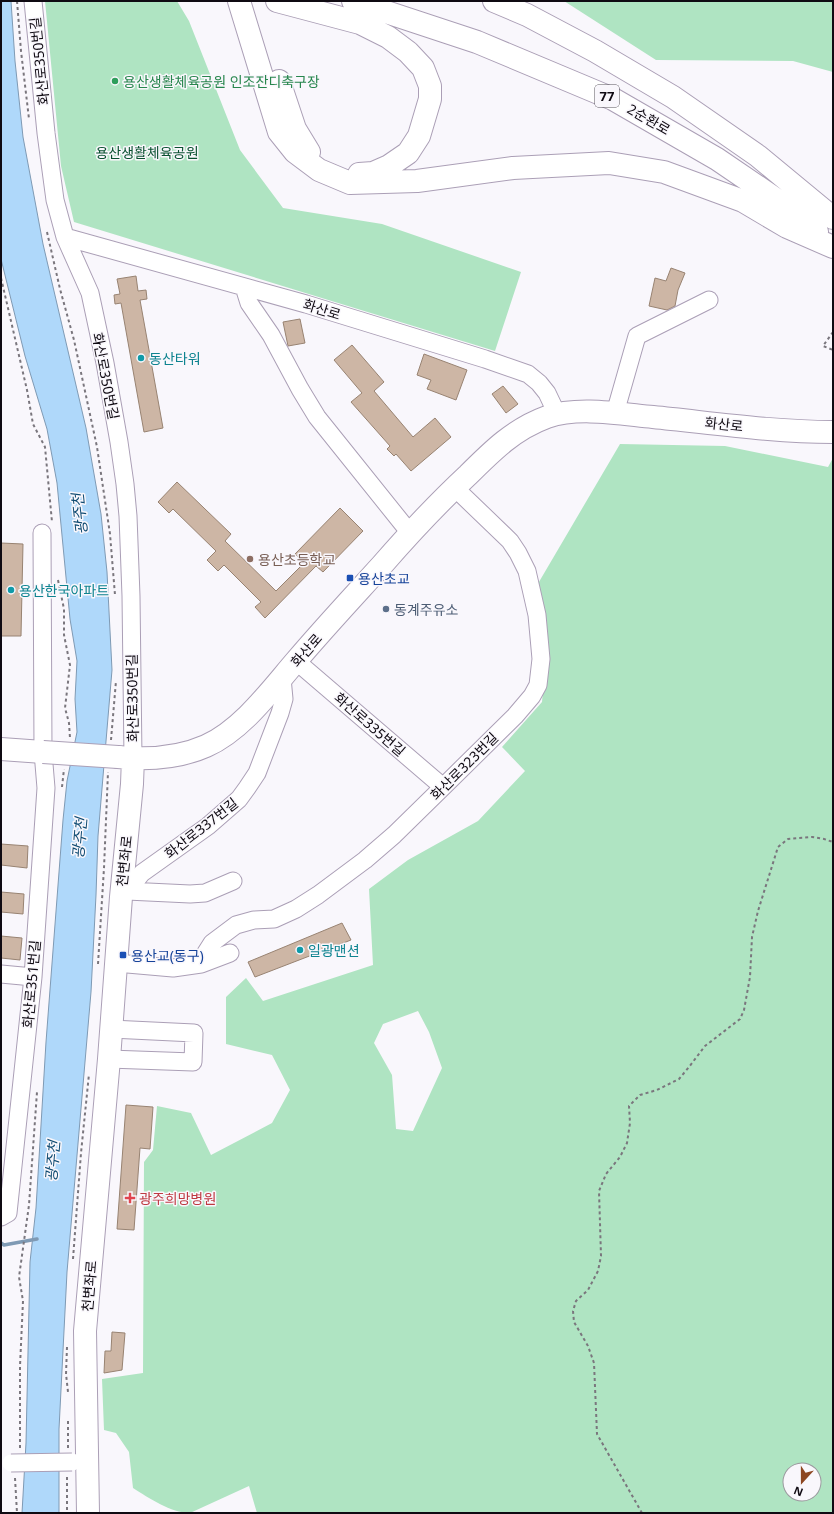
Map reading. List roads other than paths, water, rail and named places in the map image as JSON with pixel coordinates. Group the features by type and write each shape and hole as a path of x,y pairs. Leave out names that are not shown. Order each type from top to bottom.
{"main road":[{"path":"239,1 279,132 295,152 319,170 350,183 417,181 513,168 609,163 664,172 743,201 787,227 833,246"},
{"path":"254,1 269,52 295,129 310,155 331,168 352,174 373,173 389,166 408,152 419,136 430,99 430,86 422,68 408,52 388,38 360,23 277,1"},
{"name":"2순환로","path":"353,1 477,42 613,99 717,159 783,204 833,246"},
{"name":"77","path":"494,1 527,15 595,51 673,97 758,156 833,218"},
{"path":"504,1 527,15"},
{"name":"화산로","path":"1,749 125,758 172,757 192,752 221,738 233,729 282,678 410,534 454,487 502,442 522,429 546,417 557,414 587,412 615,413 776,430 833,432"},
{"name":"천변좌로","path":"88,1513 79,1462 85,1331 116,963 124,894 132,784 125,758"}],"street":[{"name":"화산로350번길","path":"33,1 49,159 55,200 65,237 90,293 105,363 125,484 131,582 125,758"},
{"name":"화산로","path":"65,237 244,287 478,356 528,374 539,383 547,393 557,414"},
{"path":"244,287 249,303 271,335 300,390 317,417 410,534"},
{"path":"615,413 637,336 709,300"},
{"name":"화산로323번길","path":"201,964 212,943 236,925 254,920 274,919 296,909 318,895 365,860 394,835 526,704 538,685 541,659 537,615 527,571 510,541 454,487"},
{"name":"화산로351번길","path":"3,1216 8,1213 24,1067 33,977 46,788 43,752 42,533"},
{"name":"화산로335번길","path":"296,661 443,787"},
{"name":"화산로337번길","path":"124,894 142,873 208,826 239,799 257,772 280,713 284,699 282,678"},
{"name":"천변좌로","path":"124,894 205,893 233,881"},
{"path":"116,963 173,968 201,964 230,952"},
{"path":"1,974 33,977"},
{"path":"109,1059 193,1062 194,1033 111,1029"},
{"path":"12,1462 79,1462"}],"water":[{"name":"광주천","path":"1,1 11,1 15,61 23,137 43,244 86,428 101,514 107,572 112,670 98,836 91,992 67,1272 59,1429 59,1513 22,1513 26,1443 30,1262 36,1208 46,1042 63,820 67,781 77,732 75,699 77,661 70,619 57,483 47,429 25,356 1,259"}],"waterway":[{"path":"1,1243 4,1245 37,1239"}],"place":[{"name":"용산생활체육공원 인조잔디축구장","path":"115,81"},
{"name":"동산타워","path":"141,358"},
{"name":"용산초등학교","path":"250,559"},
{"name":"용산초교","path":"350,578"},
{"name":"용산한국아파트","path":"11,590"},
{"name":"동계주유소","path":"386,609"},
{"name":"일광맨션","path":"300,950"},
{"name":"용산교(동구)","path":"123,955"},
{"name":"광주희망병원","path":"130,1198"}],"park label":[{"name":"용산생활체육공원","path":"147,152"}]}
